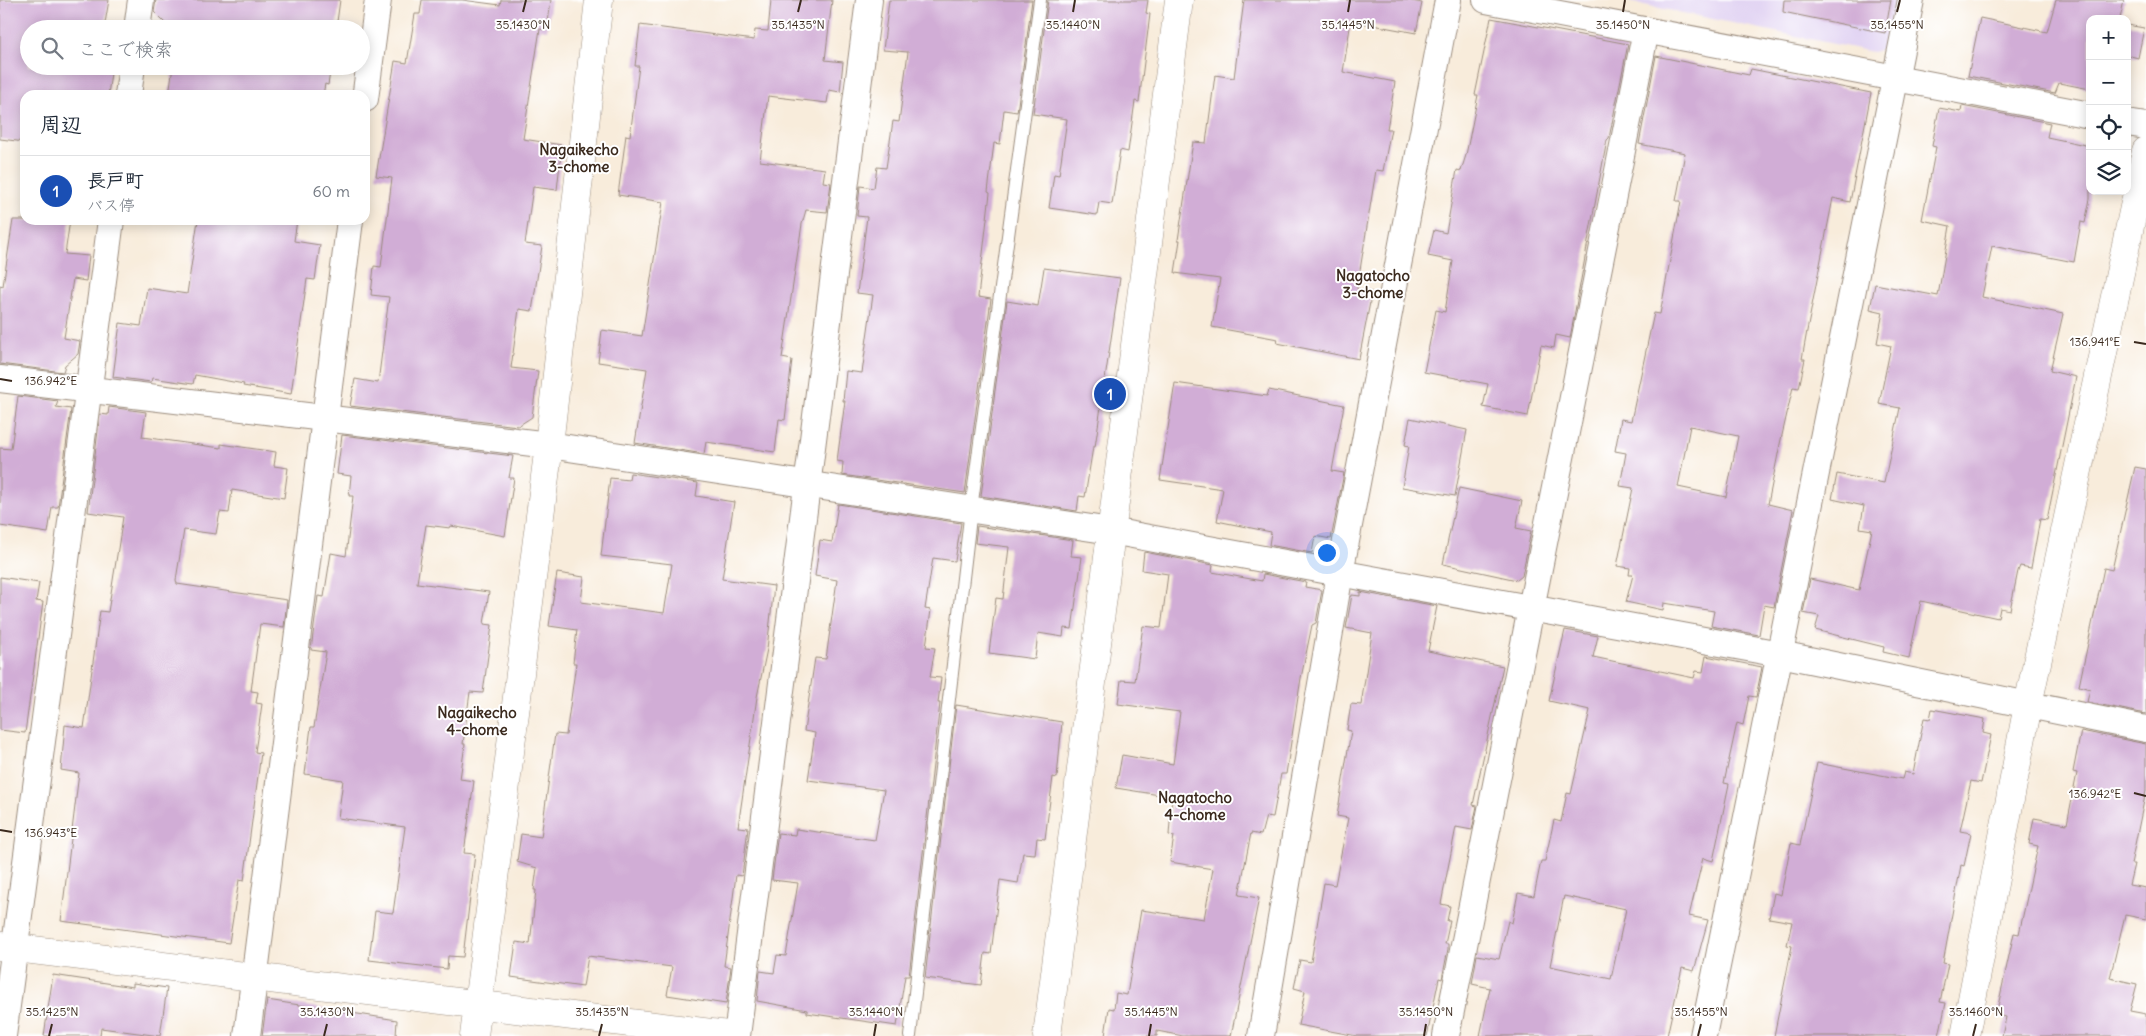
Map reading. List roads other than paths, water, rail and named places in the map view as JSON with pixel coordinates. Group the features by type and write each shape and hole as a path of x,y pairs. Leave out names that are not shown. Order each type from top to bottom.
{"street":[{"path":"138,20 141,0"},
{"path":"370,61 378,0"},
{"path":"474,1036 549,445 599,0"},
{"path":"7,947 479,1003 737,1036 870,0"},
{"path":"1047,1036 1179,0"},
{"path":"1261,1036 1340,573 1448,0"},
{"path":"1486,0 2086,114"},
{"path":"1703,1036 1911,0"},
{"path":"1446,1036 1533,608 1646,30"},
{"path":"129,90 131,75"},
{"path":"366,90 368,75"},
{"path":"2131,124 2146,126"},
{"path":"1965,1036 2028,705 2146,151"},
{"path":"2,1036 7,947 110,225"},
{"path":"247,1036 349,225"},
{"path":"0,379 549,445 1111,531 1780,654 2146,729"}],"lane":[{"path":"910,1036 971,509 1040,0"}],"place":[{"name":"長戸町","path":"1110,394"}],"district":[{"name":"Nagaikecho 3-chome","path":"579,158"},
{"name":"Nagatocho 3-chome","path":"1373,284"},
{"name":"Nagaikecho 4-chome","path":"477,720"},
{"name":"Nagatocho 4-chome","path":"1195,806"}]}
